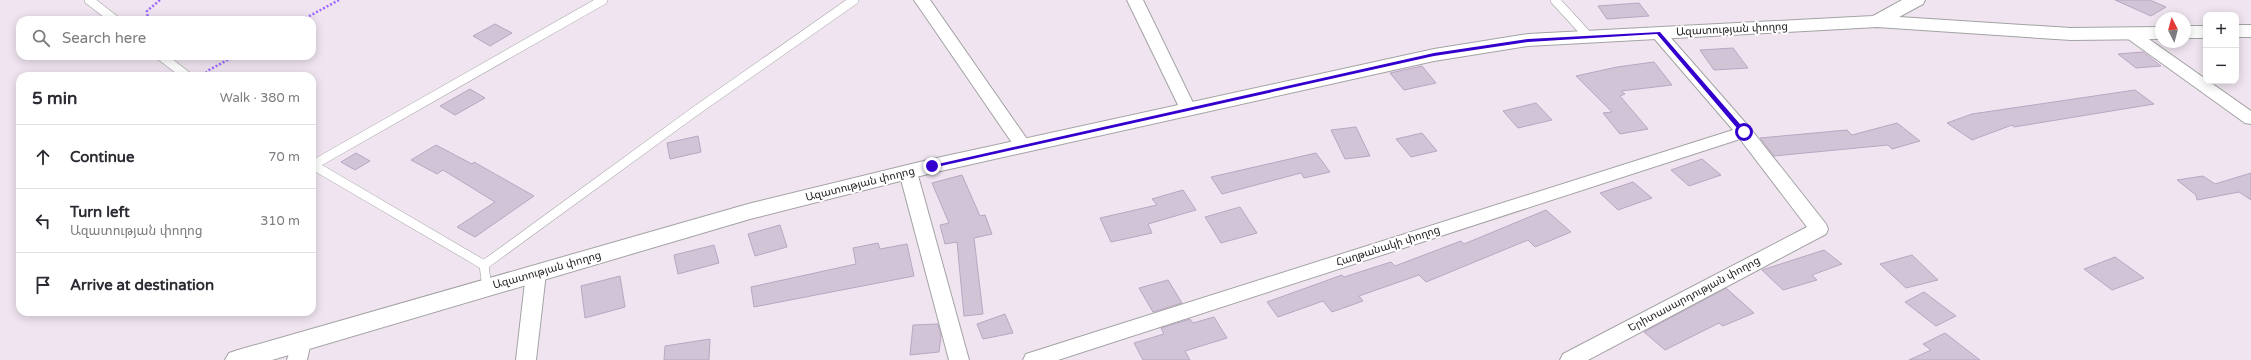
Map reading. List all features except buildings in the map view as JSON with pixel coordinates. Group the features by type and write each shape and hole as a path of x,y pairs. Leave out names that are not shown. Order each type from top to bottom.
{"street":[{"path":"922,0 1023,146"},
{"path":"1135,0 1188,109"},
{"path":"1877,21 1916,0"},
{"name":"Ազատության փողոց","path":"238,360 299,351 487,288 748,212 908,172 1434,55 1528,40 1877,21 2071,34 2155,33"},
{"path":"2239,32 2251,31"},
{"path":"2191,32 2203,32"},
{"path":"1658,33 1744,132"},
{"path":"2130,33 2251,119"},
{"name":"Երիտասարդության փողոց","path":"1570,360 1819,229 1744,132"},
{"name":"Հաղթանակի փողոց","path":"1033,360 1744,132"},
{"path":"908,172 959,360"},
{"path":"526,360 536,273"}],"lane":[{"path":"89,0 110,16"},
{"path":"316,162 603,0"},
{"path":"484,265 694,112 854,0"},
{"path":"1555,0 1588,36"},
{"path":"166,60 182,72"},
{"path":"316,166 484,265"},
{"path":"484,265 487,288"}],"path":[{"path":"148,16 147,11 160,0"},
{"path":"309,16 339,0"},
{"path":"207,72 228,60"}],"route":[{"path":"932,166 1434,55 1528,40 1658,33 1744,132"}]}
